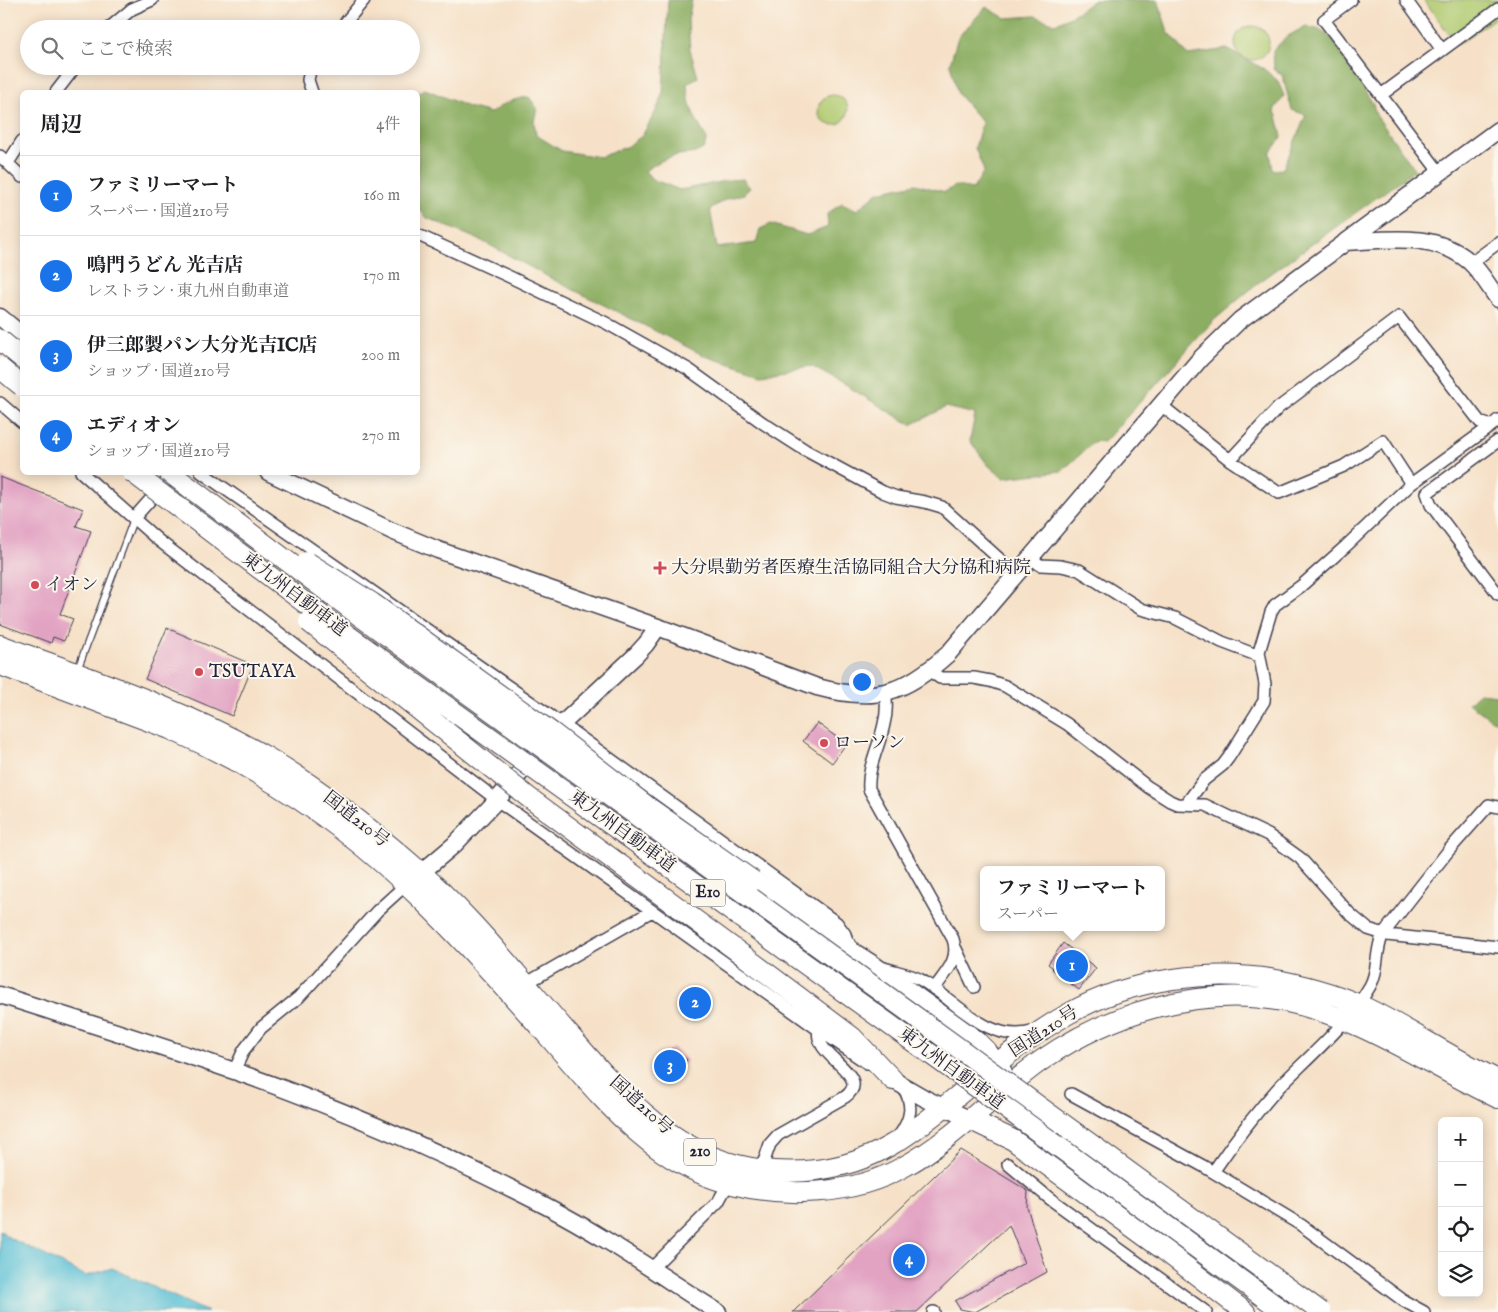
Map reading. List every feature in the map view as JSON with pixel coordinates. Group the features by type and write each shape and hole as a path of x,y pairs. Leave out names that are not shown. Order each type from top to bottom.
{"highway":[{"path":"0,340 20,356"},
{"path":"0,368 20,384"},
{"path":"124,475 144,493 528,797 852,1037 898,1083"},
{"name":"東九州自動車道","path":"136,475 346,634 958,1073 1284,1312"},
{"name":"東九州自動車道","path":"173,475 360,616 905,1009 1319,1312"},
{"path":"179,475 290,551 372,603 551,732 649,808 848,948"},
{"name":"国道210号","path":"0,645 72,682"},
{"name":"国道210号","path":"0,665 72,682 170,709 265,756 326,796 414,878 456,906 614,1084 657,1123 683,1142 717,1160 761,1170 803,1172 827,1169 868,1156 887,1148 908,1135 1044,1028 1087,1004 1122,991 1155,983 1190,978 1238,976 1265,978 1323,991 1351,1012 1498,1098"},
{"name":"国道210号","path":"414,878 462,942 634,1129 662,1152 678,1162 694,1171 728,1184 791,1192 828,1190 860,1184 905,1167 1058,1049 1114,1020 1153,1008 1196,1000 1240,997 1281,1000 1322,1011 1351,1012 1498,1080"},
{"path":"1051,1136 1035,1110 1032,1087 1041,1067 1058,1049"},
{"path":"991,1068 979,1084 976,1114 995,1130 1013,1140 1156,1244 1245,1312"},
{"path":"1011,1084 1029,1114 1051,1136 1072,1153 1150,1203 1284,1296 1319,1312"}],"street":[{"path":"119,20 132,9 152,0"},
{"path":"347,20 364,0"},
{"path":"1351,0 1324,20 1440,173"},
{"path":"1406,0 1442,50"},
{"path":"1381,95 1498,9"},
{"path":"58,90 69,75"},
{"path":"309,75 308,80 311,90"},
{"path":"274,475 407,538 658,627 817,687 834,692 859,695 885,692 902,687 922,676 948,654 1200,358 1240,320 1498,130"},
{"path":"20,143 4,160 20,175"},
{"path":"420,236 510,276 606,323 688,369 804,450 882,492 896,497 934,504 942,508 1016,574"},
{"path":"1345,242 1403,238 1449,248 1471,263 1498,299"},
{"path":"1471,263 1498,243"},
{"path":"0,317 20,333"},
{"path":"1230,460 1278,408 1399,317 1480,422 1494,423"},
{"path":"0,368 20,346"},
{"path":"0,403 20,420"},
{"path":"1161,405 1230,460 1279,493 1344,466 1383,441 1412,484"},
{"path":"1186,804 1204,780 1230,757 1264,701 1265,684 1259,656 1265,629 1275,606 1340,552 1412,484 1494,423"},
{"path":"1497,445 1427,493 1431,505 1498,594"},
{"path":"84,475 166,546 497,800 819,1030 898,1083 943,1107 976,1114"},
{"path":"134,518 172,475"},
{"path":"205,475 562,724 837,923 845,934 848,948 977,1040 991,1068 1011,1084"},
{"path":"1030,557 1040,565 1061,566 1079,570 1136,607 1175,618 1222,642 1259,656"},
{"path":"234,1071 244,1050 261,1028 299,998 376,911 454,846 497,800 562,724 635,656 658,627"},
{"path":"929,670 940,678 974,678 1005,686 1067,724 1156,792 1176,804 1200,804 1210,807 1268,835 1300,858 1339,902 1368,930 1383,934 1498,947"},
{"path":"885,692 886,709 884,724 870,774 870,789 953,939 974,987"},
{"path":"1213,1172 1238,1136 1279,1088 1351,1012 1372,983 1379,942 1383,934 1449,850 1489,805 1498,806"},
{"path":"525,984 652,911"},
{"path":"934,989 953,961 956,949"},
{"path":"873,964 919,979 972,1017 998,1031 1018,1034 1044,1028"},
{"path":"0,995 234,1071 319,1103 460,1163 547,1206 718,1312"},
{"path":"761,1170 770,1144 778,1135 845,1097 854,1087 852,1077 820,1044 819,1030"},
{"path":"887,1148 901,1132 910,1116 911,1106 908,1095 898,1083"},
{"path":"1071,1094 1213,1172 1301,1225 1404,1301 1424,1312"},
{"path":"1008,1164 1049,1198 1206,1312"},
{"path":"651,1269 718,1202 728,1184"}],"lane":[{"path":"72,682 134,518"}],"green space":[{"path":"668,0 692,0 688,20 690,50 698,77 687,83 693,112 707,139 704,148 697,152 669,158 645,171 652,179 680,190 743,179 750,188 744,194 726,199 710,209 717,248 756,243 760,229 771,224 807,235 828,227 827,214 842,203 857,210 878,192 915,184 945,192 955,186 973,189 984,171 975,148 982,122 958,94 950,64 958,37 986,7 1005,18 1035,16 1055,24 1076,13 1094,0 1158,0 1168,32 1188,55 1227,49 1264,69 1278,81 1284,96 1274,110 1282,137 1270,153 1273,170 1283,169 1306,115 1292,110 1282,75 1274,69 1273,50 1288,36 1306,26 1323,31 1333,40 1373,104 1376,115 1415,170 1258,283 1213,321 1104,442 1095,441 1062,471 1003,478 988,465 970,441 975,414 946,407 911,425 811,366 762,374 705,356 556,281 482,241 427,218 420,210 420,92 425,89 468,107 491,113 508,102 529,97 537,108 534,121 536,135 562,151 600,157 626,147 642,136 657,109 663,92"},
{"path":"1424,0 1498,0 1498,16 1457,45"},
{"path":"1252,26 1259,27 1264,31 1268,36 1268,50 1264,55 1259,59 1252,60 1245,59 1240,55 1236,50 1235,43 1236,36 1240,31 1245,27"},
{"path":"833,95 839,96 847,104 847,116 839,124 833,125 827,124 819,116 818,110 819,104 827,96"},
{"path":"1479,693 1498,695 1498,722 1492,720 1468,703"}],"water":[{"path":"0,1230 8,1237 86,1276 112,1268 208,1312 0,1312"}],"building":[{"name":"イオン","path":"0,477 83,509 76,526 91,531 60,614 73,619 64,641 53,637 51,643 0,624"},
{"name":"TSUTAYA","path":"167,628 253,665 232,716 145,679"},
{"name":"ローソン","path":"817,723 846,744 832,763 803,741"},
{"path":"1063,943 1096,968 1079,990 1048,964"},
{"path":"672,1048 687,1060 670,1080 656,1067"},
{"path":"961,1150 1028,1191 1027,1207 1047,1272 975,1312 960,1309 955,1301 1024,1263 1009,1225 917,1312 793,1312"}],"place":[{"name":"大分県勤労者医療生活協同組合大分協和病院","path":"660,568"},
{"name":"イオン","path":"35,585"},
{"name":"TSUTAYA","path":"199,672"},
{"name":"ローソン","path":"824,743"},
{"name":"ファミリーマート","path":"1072,966"},
{"name":"鳴門うどん 光吉店","path":"695,1003"},
{"name":"伊三郎製パン大分光吉IC店","path":"670,1066"},
{"name":"エディオン","path":"909,1260"}]}
